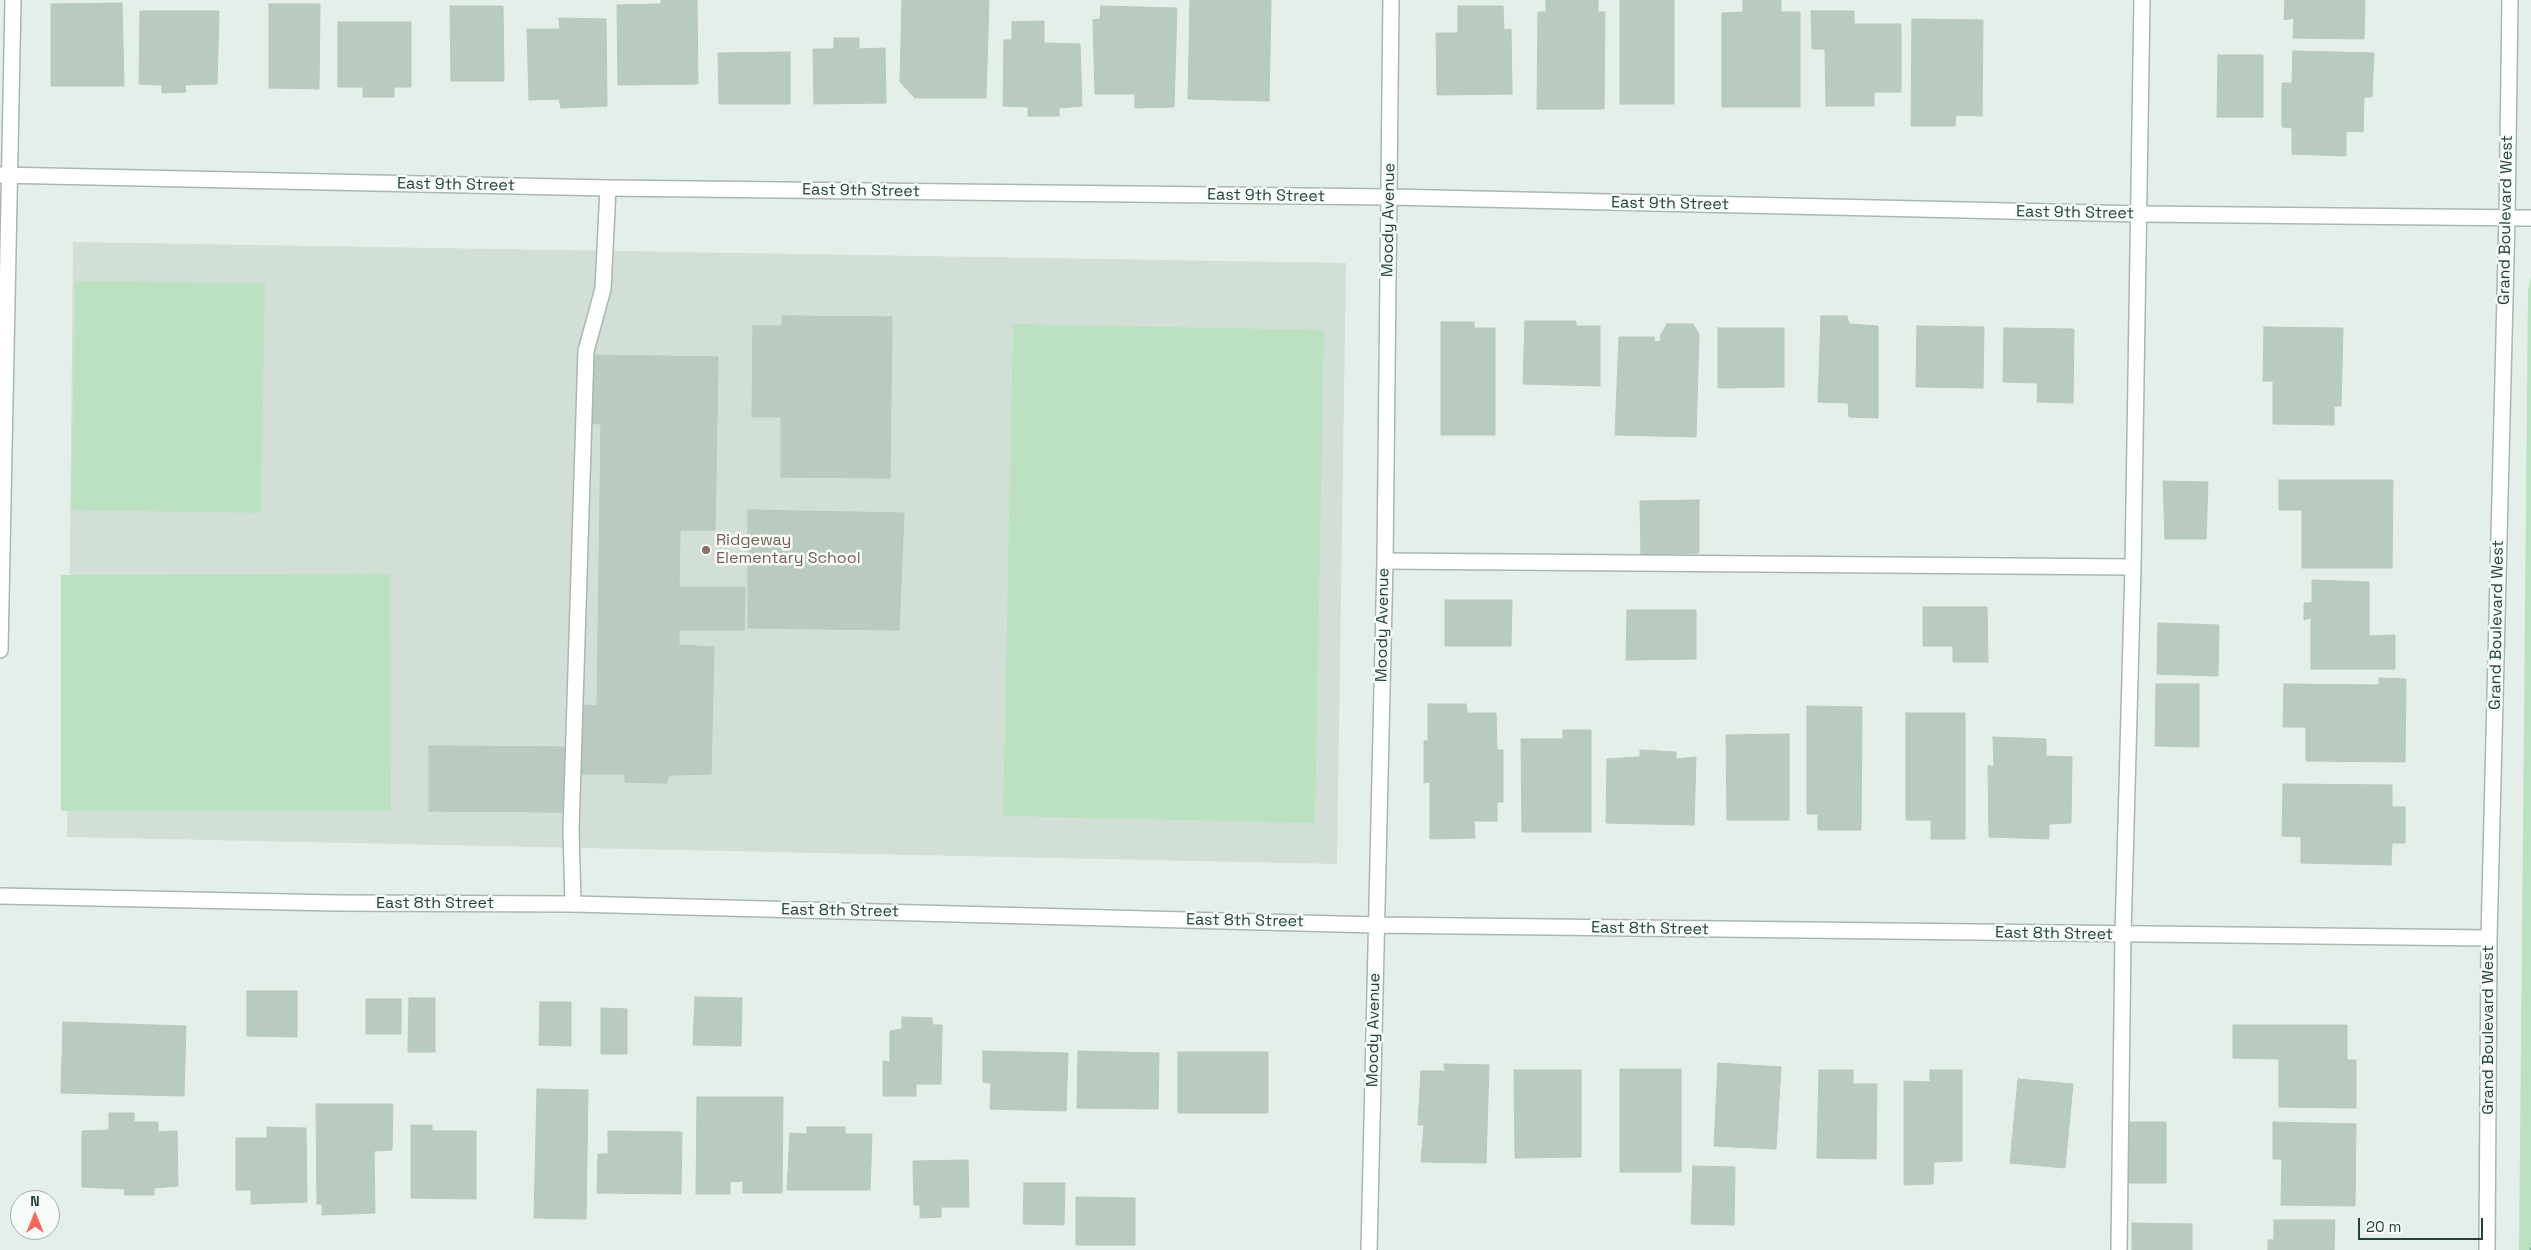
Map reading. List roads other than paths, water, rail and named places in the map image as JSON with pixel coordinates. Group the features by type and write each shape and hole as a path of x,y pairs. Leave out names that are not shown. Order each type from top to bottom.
{"street":[{"path":"0,650 5,175 13,0"},
{"name":"Moody Avenue","path":"1369,1250 1384,561 1391,0"},
{"path":"2119,1250 2123,935 2140,214 2142,0"},
{"name":"Grand Boulevard West","path":"2487,1250 2489,938 2507,217 2510,0"},
{"name":"East 9th Street","path":"5,175 608,188 1390,197 2140,214 2531,218"},
{"path":"573,904 570,830 586,417 586,351 603,289 608,188"},
{"path":"1384,561 2133,567"},
{"name":"East 8th Street","path":"0,896 336,903 573,904 1376,925 2489,938"}],"place":[{"name":"Ridgeway Elementary School","path":"706,550"}]}
